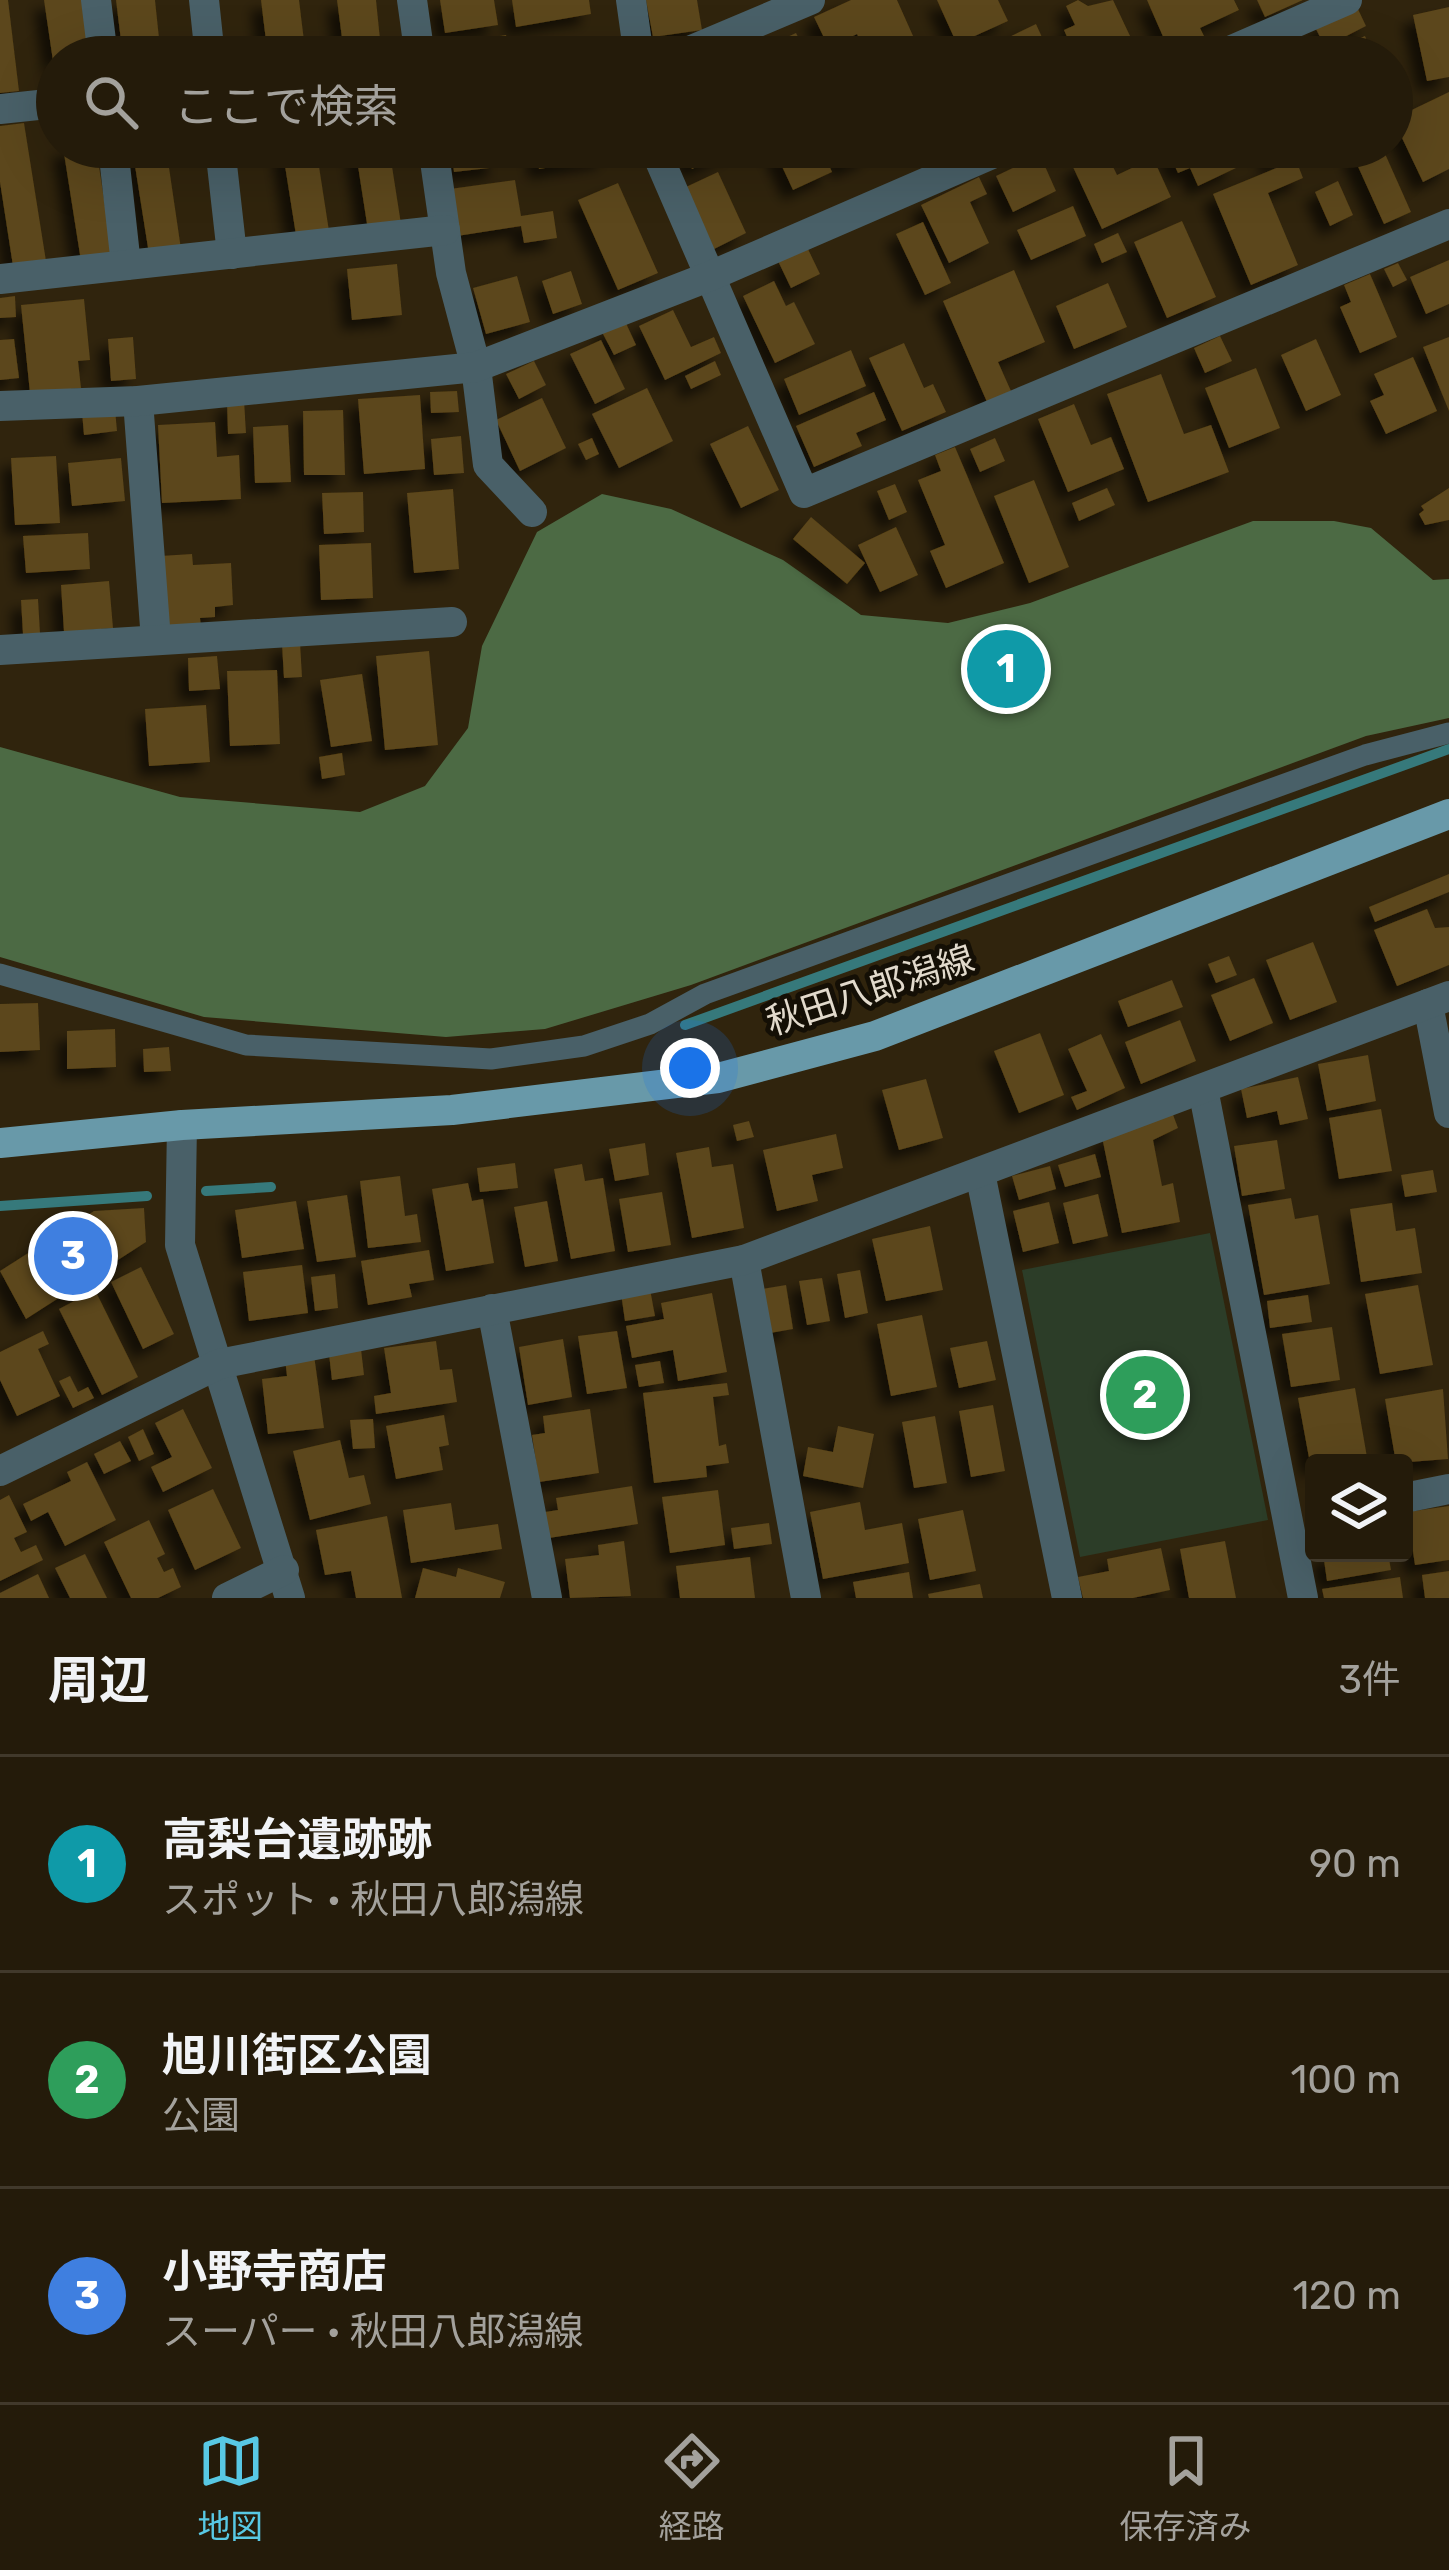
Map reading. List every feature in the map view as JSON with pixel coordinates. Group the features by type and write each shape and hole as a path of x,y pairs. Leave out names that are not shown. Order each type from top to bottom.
{"main road":[{"name":"秋田八郎潟線","path":"0,1143 182,1125 452,1110 718,1078 875,1036 1449,814"}],"street":[{"path":"96,0 100,36"},
{"path":"204,0 208,36"},
{"path":"412,0 417,36"},
{"path":"631,0 636,36"},
{"path":"725,36 810,0"},
{"path":"1264,36 1347,0"},
{"path":"0,109 36,106"},
{"path":"115,168 126,265"},
{"path":"222,168 232,254"},
{"path":"436,168 476,367 488,465 532,512"},
{"path":"663,168 804,493 1449,224"},
{"path":"0,406 138,400 476,367 708,277 960,168"},
{"path":"0,279 445,230"},
{"path":"138,400 156,640"},
{"path":"0,650 452,622"},
{"path":"0,1471 219,1364 744,1260 1438,1000 1449,1113"},
{"path":"1202,1090 1302,1518 1303,1598"},
{"path":"182,1125 181,1245 287,1584 227,1598"},
{"path":"980,1174 1067,1598"},
{"path":"744,1260 806,1598"},
{"path":"493,1310 547,1598"},
{"path":"1413,1496 1449,1490"}],"lane":[{"path":"0,974 246,1045 490,1059 584,1046 650,1024 705,994 1365,754 1449,733"}],"green space":[{"path":"602,494 671,509 783,560 861,615 948,623 1030,603 1253,521 1334,521 1371,528 1433,580 1449,579 1449,718 1366,736 691,985 545,1029 446,1037 204,1017 0,957 0,747 180,797 360,812 425,786 468,728 482,646 537,532"},
{"path":"1210,1233 1268,1520 1080,1557 1022,1270"}],"building":[{"path":"0,0 8,0 19,91 0,93"},
{"path":"44,0 82,0 86,36 49,36"},
{"path":"116,0 155,0 159,36 120,36"},
{"path":"261,0 299,0 303,36 265,36"},
{"path":"337,0 376,0 380,36 342,36"},
{"path":"440,0 494,0 498,25 445,33"},
{"path":"512,0 589,0 591,14 516,27"},
{"path":"646,0 697,0 702,30 653,36"},
{"path":"851,0 897,0 913,36 823,36 814,17"},
{"path":"937,0 998,0 1008,21 975,36 953,36"},
{"path":"1078,0 1088,6 1113,0 1130,36 1067,36 1064,30 1075,25 1066,6"},
{"path":"1147,0 1234,0 1239,10 1200,28 1204,36 1163,36"},
{"path":"1257,0 1303,0 1265,17"},
{"path":"1357,7 1366,26 1346,36 1320,36 1315,27"},
{"path":"1449,7 1449,77 1427,81 1413,15"},
{"path":"1036,24 1041,36 1011,36"},
{"path":"1449,92 1449,169 1423,182 1413,161 1413,109"},
{"path":"24,123 46,261 13,266 0,182 0,126"},
{"path":"66,168 99,168 113,257 81,261"},
{"path":"135,168 169,168 181,249 149,254"},
{"path":"285,168 319,168 329,231 296,235"},
{"path":"358,168 392,168 401,224 368,230"},
{"path":"783,168 830,168 832,172 793,190"},
{"path":"1013,168 1046,168 1056,191 1013,212 996,176"},
{"path":"1073,168 1114,168 1117,175 1132,168 1158,168 1171,197 1102,229"},
{"path":"1190,168 1236,168 1198,186"},
{"path":"1276,168 1299,168 1303,178 1268,193 1298,265 1251,285 1213,194"},
{"path":"1359,168 1391,168 1411,212 1384,224"},
{"path":"718,172 746,233 714,249 686,187"},
{"path":"979,177 987,194 970,202 989,243 949,263 921,205"},
{"path":"515,180 521,216 553,211 557,238 524,243 521,226 457,236 450,189"},
{"path":"1338,181 1353,215 1330,226 1315,192"},
{"path":"618,183 658,273 618,290 578,200"},
{"path":"1073,206 1086,236 1031,260 1017,230"},
{"path":"1182,221 1216,297 1167,318 1134,242"},
{"path":"923,222 951,283 925,295 896,234"},
{"path":"1118,233 1127,252 1102,263 1094,244"},
{"path":"807,247 820,274 791,288 778,261"},
{"path":"1449,260 1449,304 1426,314 1410,277"},
{"path":"1398,263 1407,280 1393,287 1384,269"},
{"path":"397,264 402,315 352,320 347,269"},
{"path":"1014,270 1045,342 998,362 1011,391 987,402 943,301"},
{"path":"571,271 582,304 553,314 542,281"},
{"path":"1370,274 1397,337 1360,353 1340,307 1351,302 1344,285"},
{"path":"517,276 530,322 486,334 473,288"},
{"path":"774,281 786,306 794,302 815,344 775,363 743,296"},
{"path":"1108,283 1127,327 1074,349 1056,306"},
{"path":"15,296 16,317 0,318 0,298"},
{"path":"84,299 90,360 78,361 81,388 30,393 21,305"},
{"path":"673,310 691,347 714,337 721,353 665,380 639,326"},
{"path":"625,321 636,345 614,355 602,332"},
{"path":"1220,336 1232,361 1205,373 1194,348"},
{"path":"133,337 136,379 111,381 108,339"},
{"path":"1449,337 1449,411 1423,347"},
{"path":"14,339 19,378 0,380 0,340"},
{"path":"1316,339 1341,395 1306,411 1281,355"},
{"path":"601,340 625,389 595,404 570,354"},
{"path":"904,343 924,388 933,384 946,412 902,431 869,358"},
{"path":"851,350 866,386 799,415 784,379"},
{"path":"1413,357 1437,411 1386,434 1370,401 1384,395 1374,374"},
{"path":"534,361 546,385 519,399 506,374"},
{"path":"715,361 721,375 691,389 685,376"},
{"path":"1256,368 1280,428 1229,448 1205,388"},
{"path":"1161,374 1184,434 1211,425 1229,472 1148,502 1107,394"},
{"path":"647,388 673,441 619,468 592,414"},
{"path":"457,391 459,412 431,413 430,392"},
{"path":"874,392 886,420 856,433 862,446 814,467 796,426"},
{"path":"420,395 425,469 364,474 358,399"},
{"path":"542,398 566,448 520,471 496,420"},
{"path":"244,400 246,433 228,434 227,401"},
{"path":"1074,404 1091,445 1111,437 1124,469 1068,492 1038,419"},
{"path":"115,409 117,431 84,435 82,412"},
{"path":"343,410 345,475 304,475 303,411"},
{"path":"215,422 217,457 239,455 241,499 162,503 158,425"},
{"path":"288,425 291,482 255,483 253,427"},
{"path":"748,426 779,490 741,508 710,444"},
{"path":"461,436 464,473 434,475 431,439"},
{"path":"592,438 599,454 586,460 578,444"},
{"path":"995,438 1005,461 980,472 970,449"},
{"path":"955,447 1004,563 946,588 930,551 945,545 918,480 941,471 935,455"},
{"path":"56,456 60,523 15,525 11,458"},
{"path":"121,458 125,501 72,506 68,463"},
{"path":"1034,480 1069,567 1029,583 994,496"},
{"path":"895,484 907,512 889,520 877,491"},
{"path":"1107,488 1115,505 1079,521 1072,503"},
{"path":"1449,488 1449,520 1425,525 1419,514 1424,510 1421,506"},
{"path":"453,489 459,569 414,573 407,493"},
{"path":"363,492 364,532 324,534 322,493"},
{"path":"811,517 865,563 847,584 793,539"},
{"path":"896,527 918,575 880,592 858,545"},
{"path":"88,533 90,569 26,573 23,536"},
{"path":"371,543 373,598 321,600 319,545"},
{"path":"192,554 193,565 231,563 233,605 215,607 215,617 200,618 201,627 165,629 160,556"},
{"path":"109,581 113,628 64,632 61,585"},
{"path":"38,599 40,633 23,634 21,600"},
{"path":"300,642 302,677 284,678 282,644"},
{"path":"429,651 438,745 385,750 376,656"},
{"path":"217,656 220,689 189,691 188,658"},
{"path":"277,670 280,744 230,746 227,671"},
{"path":"362,674 372,741 331,747 320,680"},
{"path":"206,705 210,762 149,766 145,709"},
{"path":"342,753 345,775 322,779 319,757"},
{"path":"1449,874 1449,892 1375,922 1369,907"},
{"path":"1427,909 1435,928 1449,927 1449,965 1397,986 1374,930"},
{"path":"1313,942 1337,1002 1290,1020 1266,960"},
{"path":"1229,956 1237,975 1216,983 1208,964"},
{"path":"1254,978 1273,1023 1230,1041 1211,995"},
{"path":"1172,980 1183,1007 1128,1027 1118,1001"},
{"path":"38,1003 40,1050 0,1052 0,1004"},
{"path":"1180,1020 1196,1061 1141,1084 1125,1042"},
{"path":"115,1029 116,1067 67,1069 67,1031"},
{"path":"1040,1033 1064,1095 1019,1113 994,1051"},
{"path":"1101,1034 1125,1088 1077,1110 1071,1097 1087,1091 1068,1049"},
{"path":"169,1047 171,1071 144,1072 143,1049"},
{"path":"1368,1055 1376,1101 1327,1111 1318,1064"},
{"path":"1298,1077 1308,1119 1280,1125 1277,1111 1247,1118 1241,1089"},
{"path":"926,1079 943,1138 899,1150 882,1090"},
{"path":"1381,1109 1392,1171 1339,1179 1329,1118"},
{"path":"1172,1112 1178,1128 1153,1140 1162,1186 1173,1183 1180,1222 1122,1233 1102,1137"},
{"path":"749,1121 754,1137 737,1141 733,1125"},
{"path":"836,1134 843,1168 812,1175 818,1201 777,1211 763,1150"},
{"path":"1277,1140 1285,1189 1242,1196 1234,1146"},
{"path":"645,1143 649,1175 615,1181 609,1149"},
{"path":"709,1147 712,1167 733,1164 744,1228 692,1238 676,1153"},
{"path":"1095,1154 1101,1177 1065,1187 1058,1165"},
{"path":"515,1163 518,1188 480,1192 477,1168"},
{"path":"582,1164 585,1181 603,1178 615,1251 571,1259 554,1169"},
{"path":"1050,1166 1056,1189 1019,1200 1012,1176"},
{"path":"1433,1170 1437,1192 1405,1197 1401,1175"},
{"path":"400,1176 405,1216 417,1214 421,1242 368,1248 360,1181"},
{"path":"468,1183 472,1201 483,1199 494,1263 446,1271 432,1189"},
{"path":"662,1192 671,1245 628,1252 619,1199"},
{"path":"1098,1194 1108,1236 1073,1244 1063,1203"},
{"path":"347,1195 356,1257 317,1262 307,1201"},
{"path":"1291,1198 1295,1219 1318,1215 1330,1284 1264,1295 1248,1205"},
{"path":"296,1201 304,1249 242,1258 235,1210"},
{"path":"547,1201 558,1261 525,1267 514,1207"},
{"path":"1049,1202 1059,1243 1023,1252 1013,1211"},
{"path":"1392,1203 1396,1231 1415,1228 1422,1273 1361,1282 1350,1209"},
{"path":"144,1208 146,1242 26,1319 0,1271 94,1211"},
{"path":"930,1226 943,1290 886,1301 872,1239"},
{"path":"429,1250 434,1280 409,1284 412,1297 368,1305 361,1261"},
{"path":"302,1265 308,1313 249,1321 243,1272"},
{"path":"141,1267 174,1334 143,1349 111,1282"},
{"path":"860,1270 868,1313 845,1318 837,1274"},
{"path":"335,1274 338,1308 315,1311 311,1277"},
{"path":"822,1278 830,1321 807,1325 799,1281"},
{"path":"786,1285 793,1329 770,1333 762,1289"},
{"path":"1418,1285 1433,1365 1380,1374 1365,1294"},
{"path":"650,1289 655,1316 625,1321 621,1293"},
{"path":"95,1290 138,1377 102,1395 59,1309"},
{"path":"712,1293 727,1372 678,1381 673,1350 632,1358 626,1326 664,1319 661,1303"},
{"path":"1308,1295 1312,1322 1270,1328 1267,1301"},
{"path":"922,1315 937,1387 891,1396 877,1324"},
{"path":"1332,1327 1340,1380 1291,1387 1282,1334"},
{"path":"43,1331 49,1344 38,1349 60,1396 17,1416 0,1380 0,1352"},
{"path":"617,1331 627,1388 587,1394 578,1336"},
{"path":"563,1339 572,1397 528,1405 519,1347"},
{"path":"436,1341 440,1370 452,1369 457,1402 376,1414 374,1396 391,1393 384,1348"},
{"path":"987,1341 996,1380 959,1388 950,1348"},
{"path":"361,1349 364,1375 332,1380 329,1354"},
{"path":"314,1355 324,1428 268,1434 262,1379 287,1376 285,1359"},
{"path":"660,1361 664,1383 639,1387 635,1365"},
{"path":"70,1376 78,1392 88,1387 94,1398 73,1408 59,1381"},
{"path":"727,1383 729,1395 713,1397 719,1446 726,1444 729,1463 706,1466 707,1477 654,1483 643,1393"},
{"path":"1355,1388 1366,1454 1308,1454 1298,1398"},
{"path":"1443,1389 1448,1459 1413,1462 1413,1454 1394,1454 1385,1399"},
{"path":"993,1405 1005,1471 971,1477 959,1411"},
{"path":"183,1409 212,1468 163,1492 151,1467 172,1457 155,1423"},
{"path":"590,1409 599,1473 539,1482 532,1435 545,1433 543,1416"},
{"path":"444,1415 449,1445 439,1447 443,1470 396,1479 386,1426"},
{"path":"935,1416 947,1483 914,1488 902,1422"},
{"path":"373,1419 375,1448 353,1449 350,1420"},
{"path":"838,1426 874,1434 863,1488 803,1476 808,1447 833,1452"},
{"path":"143,1429 154,1454 139,1461 128,1437"},
{"path":"340,1440 349,1478 364,1475 371,1504 310,1520 293,1451"},
{"path":"120,1441 131,1461 104,1474 94,1454"},
{"path":"87,1462 116,1520 65,1546 48,1512 31,1521 23,1504 71,1481 67,1472"},
{"path":"632,1486 638,1524 549,1538 545,1512 558,1510 556,1498"},
{"path":"213,1489 241,1548 195,1570 168,1510"},
{"path":"718,1490 725,1545 670,1553 662,1497"},
{"path":"9,1495 27,1532 14,1538 21,1552 36,1545 43,1560 0,1581 0,1500"},
{"path":"860,1502 865,1530 902,1523 909,1563 823,1579 810,1512"},
{"path":"451,1503 455,1530 498,1524 502,1549 411,1563 403,1510"},
{"path":"1449,1506 1449,1560 1415,1565 1413,1511"},
{"path":"963,1510 976,1571 930,1580 918,1519"},
{"path":"387,1516 402,1598 356,1598 351,1571 325,1575 316,1530"},
{"path":"149,1520 165,1554 157,1558 164,1572 173,1568 181,1587 158,1598 131,1598 104,1542"},
{"path":"769,1523 772,1544 734,1549 731,1528"},
{"path":"624,1541 631,1596 570,1598 565,1559 599,1555 598,1545"},
{"path":"1225,1541 1236,1598 1189,1598 1180,1549"},
{"path":"1161,1548 1170,1590 1133,1598 1083,1598 1078,1577 1109,1571 1107,1559"},
{"path":"85,1554 107,1598 70,1598 55,1568"},
{"path":"750,1557 755,1598 680,1598 676,1566"},
{"path":"1324,1562 1390,1562 1391,1570 1327,1581"},
{"path":"423,1568 456,1577 458,1568 505,1582 500,1598 415,1598"},
{"path":"1449,1571 1449,1598 1425,1598 1422,1575"},
{"path":"909,1572 913,1598 856,1598 853,1582"},
{"path":"38,1574 49,1598 0,1598 0,1593"},
{"path":"1400,1577 1403,1598 1324,1598 1322,1589"},
{"path":"980,1584 983,1598 929,1598 928,1594"}],"waterway":[{"path":"685,1025 1449,749"},
{"path":"206,1191 271,1187"},
{"path":"0,1206 147,1196"}],"place":[{"name":"高梨台遺跡跡","path":"1006,669"},
{"name":"小野寺商店","path":"73,1256"},
{"name":"旭川街区公園","path":"1145,1395"}]}
